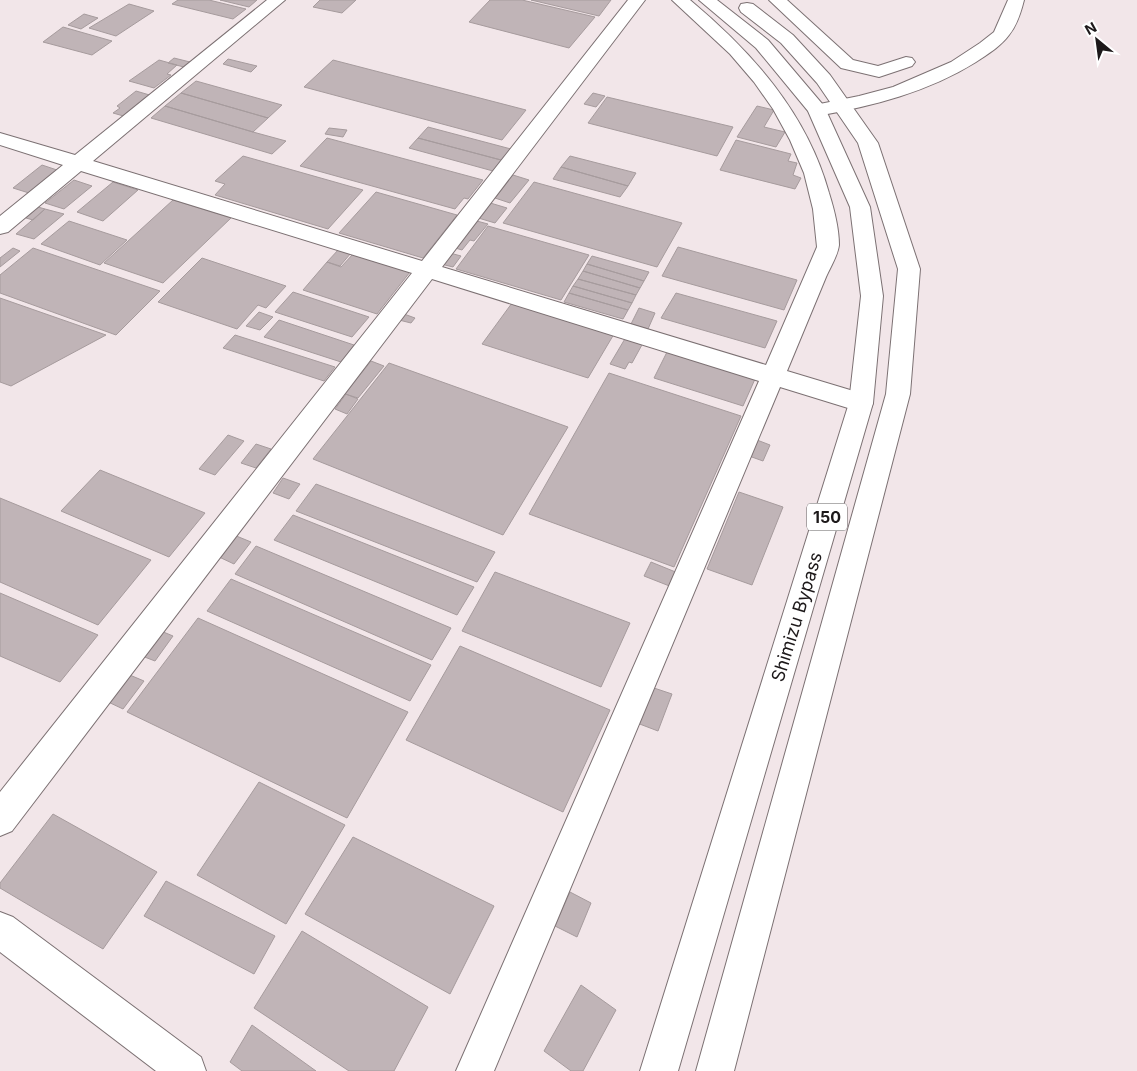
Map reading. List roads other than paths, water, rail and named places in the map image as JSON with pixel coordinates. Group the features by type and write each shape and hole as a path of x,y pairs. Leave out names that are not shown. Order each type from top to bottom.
{"main road":[{"path":"0,227 277,0"},
{"path":"553,108 552,86 622,0"},
{"path":"475,1071 828,247 827,219 812,170 784,111 750,64 714,26 680,0"},
{"name":"Shimizu Bypass","path":"707,0 762,44 868,143 908,269 898,394 715,1071"},
{"name":"Shimizu Bypass","path":"659,1071 861,403 872,296 860,208 830,108 824,79 787,39 736,0"},
{"path":"777,0 847,64 879,72 906,62"},
{"path":"830,108 887,96 926,82 963,63 987,47 1003,32 1016,0"},
{"path":"0,819 553,108 645,1"},
{"path":"0,139 861,403"},
{"path":"0,930 172,1067"}]}
